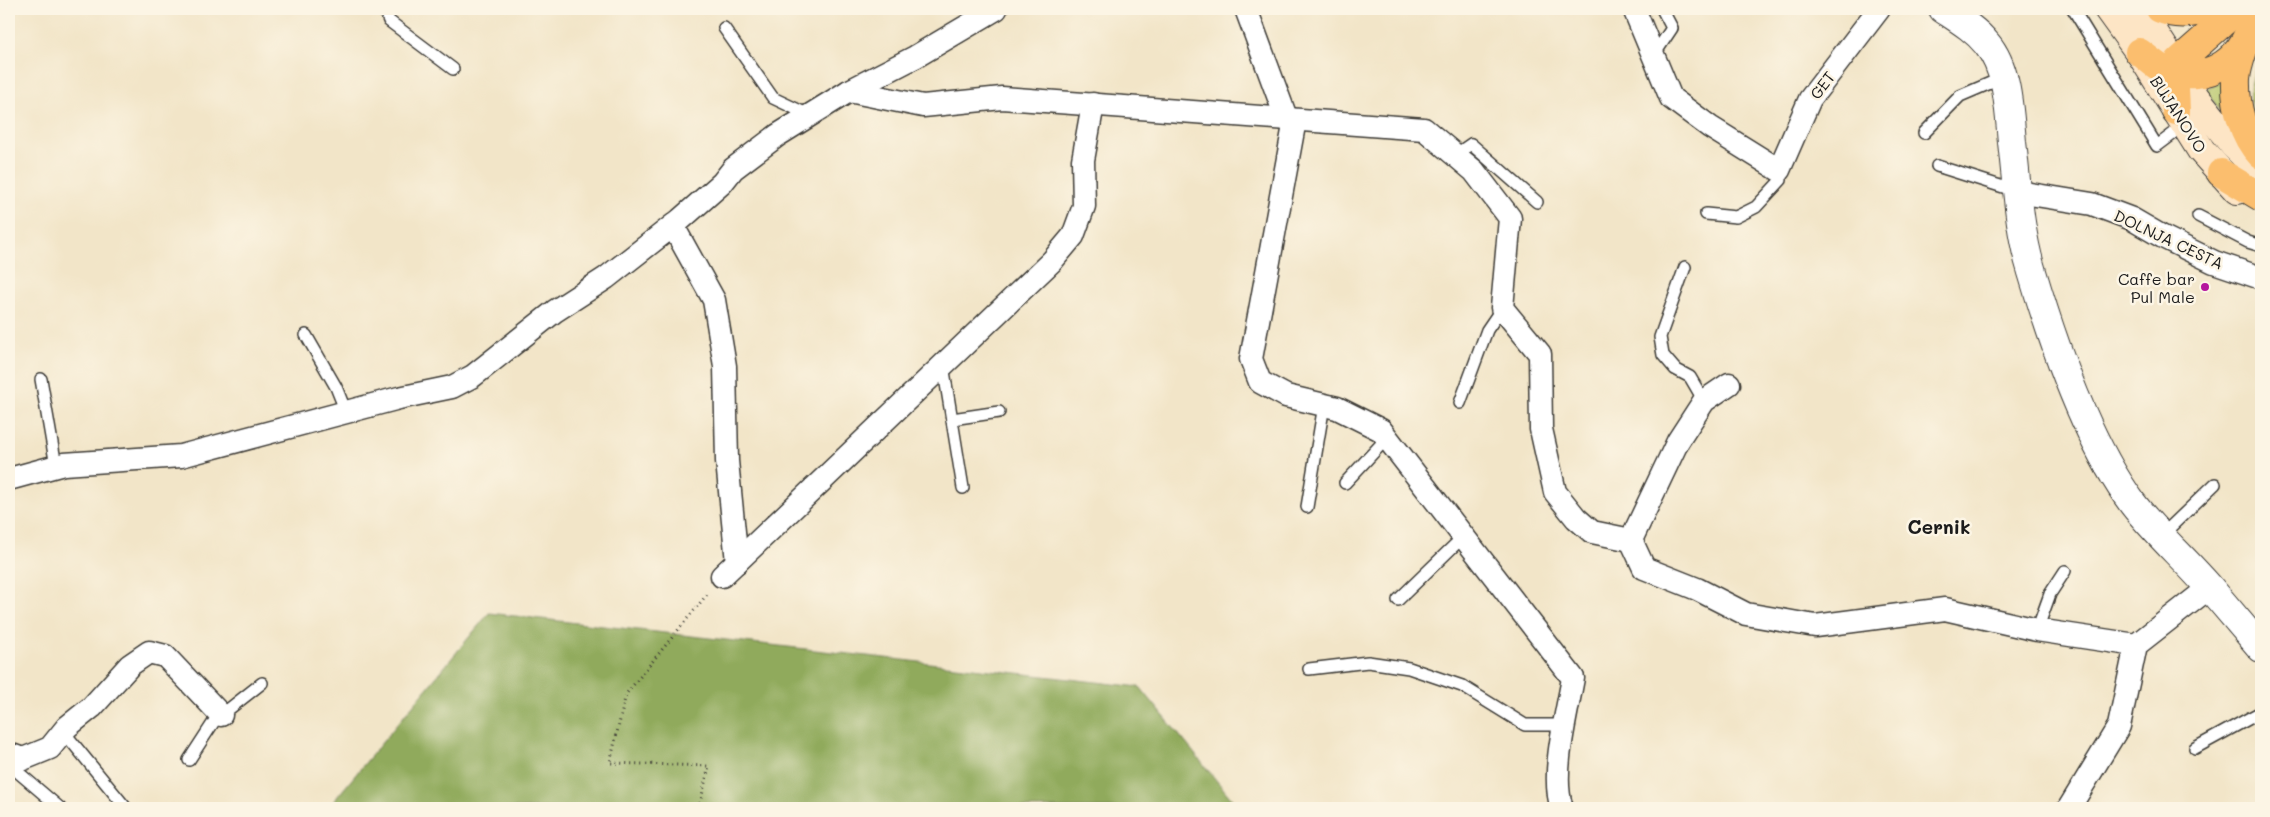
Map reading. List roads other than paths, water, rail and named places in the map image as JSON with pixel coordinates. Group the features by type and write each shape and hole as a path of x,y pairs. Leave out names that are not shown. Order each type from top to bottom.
{"highway":[{"path":"2160,9 2174,13 2190,13 2206,9"},
{"path":"2180,118 2174,88 2181,59 2230,17 2235,9"},
{"path":"2256,9 2236,76 2238,108 2246,132 2261,155"},
{"path":"2139,52 2160,68 2191,74 2214,70 2233,58 2245,43"},
{"path":"2221,173 2261,196"}],"main road":[{"name":"BUJANOVO","path":"2108,9 2139,52 2201,150 2238,192 2261,209"},
{"name":"BUJANOVO","path":"2138,9 2177,71 2233,144 2261,172"}],"street":[{"path":"9,479 56,466 181,456 346,412 452,387 473,376 555,311 606,278 673,226 722,183 733,169 750,154 849,91 915,58 996,9"},
{"path":"1246,9 1291,120 1250,359 1260,382 1286,396 1336,408 1381,430 1573,678 1559,758 1559,800 1562,808"},
{"path":"1634,9 1671,98 1710,127 1779,170"},
{"name":"GET","path":"1779,170 1810,99 1879,9"},
{"path":"1943,9 1963,22 1988,44 2002,78 2007,94 2018,192 2031,271 2070,382 2109,468 2133,504 2210,587 2261,648"},
{"path":"849,91 923,106 1002,98 1424,129 1474,171 1510,218 1502,308 1540,354 1541,430 1555,492 1576,518 1592,532 1631,540"},
{"path":"673,226 714,300 725,366 730,569 1052,261 1073,236 1084,206 1083,160 1093,104"},
{"name":"DOLNJA CESTA","path":"2018,192 2092,204 2132,219 2214,262 2261,278"},
{"path":"1631,540 1678,441 1704,401 1729,384"},
{"path":"1631,540 1644,568 1697,589 1746,614 1815,626 1945,609 2037,630 2136,645"},
{"path":"2069,808 2120,726 2136,645 2210,587"},
{"path":"11,764 50,748 64,731 92,706 130,666 149,652 165,656 221,715"}],"lane":[{"path":"384,9 388,21 453,69"},
{"path":"1654,55 1672,28 1662,9"},
{"path":"2073,9 2157,146 2180,118"},
{"path":"724,28 773,98 809,115"},
{"path":"1924,133 1960,96 2002,78"},
{"path":"1455,155 1471,144 1537,202"},
{"path":"1937,166 2018,192"},
{"path":"1706,214 1736,217 1756,207 1781,180 1779,170"},
{"path":"2198,216 2248,242 2261,246"},
{"path":"1685,267 1660,337 1663,355 1675,369 1690,377 1704,401"},
{"path":"1460,403 1487,330 1502,308"},
{"path":"306,335 336,387 346,412"},
{"path":"943,365 963,488"},
{"path":"41,379 56,466"},
{"path":"1307,507 1324,405"},
{"path":"952,419 999,412"},
{"path":"1345,483 1387,438"},
{"path":"2161,536 2215,484"},
{"path":"1398,600 1463,537"},
{"path":"2037,630 2050,594 2065,571"},
{"path":"1309,669 1368,662 1408,668 1462,686 1525,726 1564,725"},
{"path":"189,760 215,720 262,683"},
{"path":"2196,748 2261,712"},
{"path":"64,731 126,808"},
{"path":"11,764 60,808"}],"place":[{"name":"Caffe bar Pul Male","path":"2205,287"}],"district":[{"name":"Cernik","path":"1939,526"}]}
